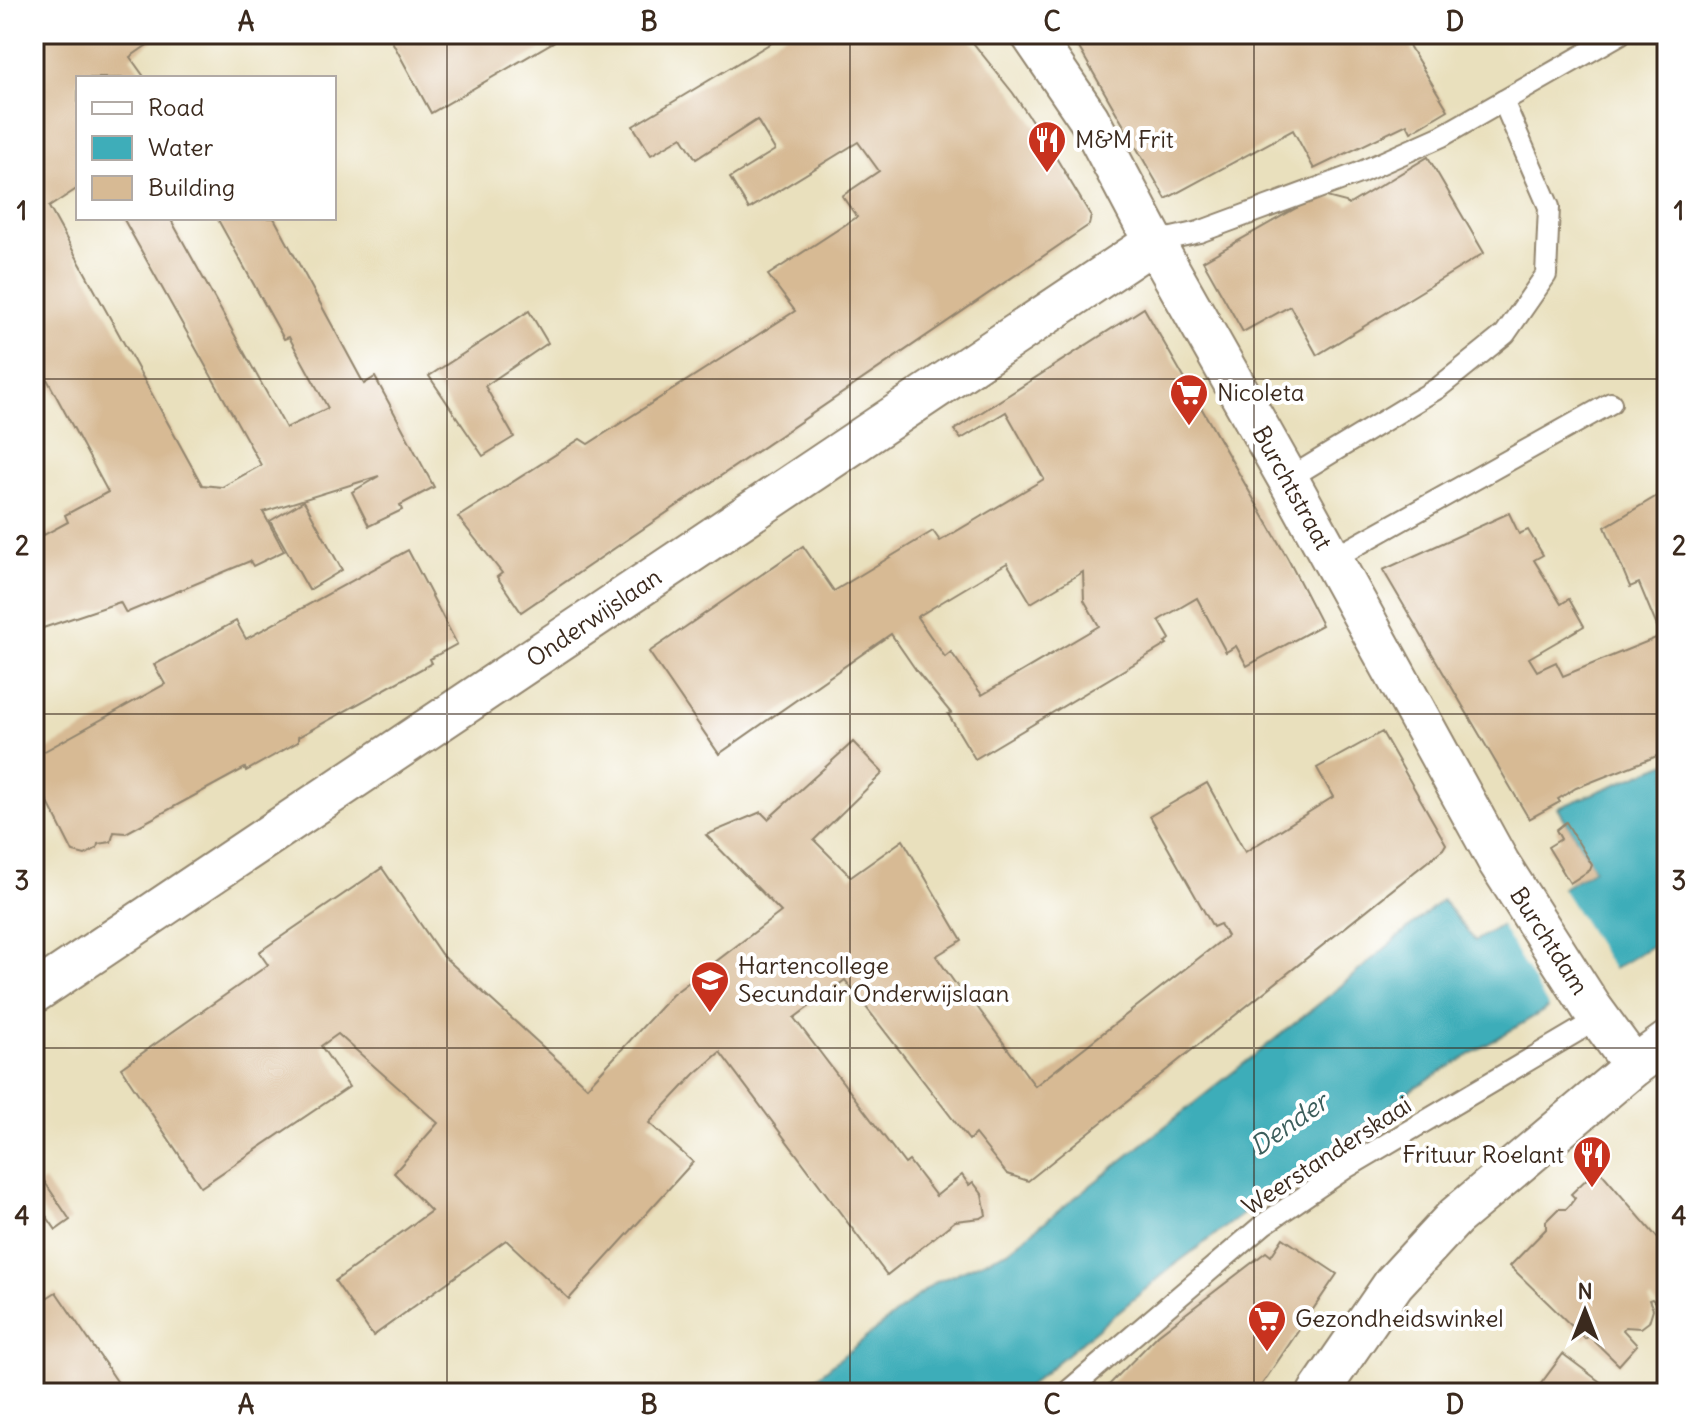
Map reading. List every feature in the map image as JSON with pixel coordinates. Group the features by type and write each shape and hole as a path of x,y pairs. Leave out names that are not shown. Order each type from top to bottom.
{"street":[{"name":"Burchtstraat","path":"1031,34 1089,119 1154,242 1499,863"},
{"name":"Onderwijslaan","path":"34,993 1154,242"},
{"name":"Burchtdam","path":"1499,863 1591,1007"},
{"path":"1591,1007 1634,1066"},
{"path":"1318,1393 1394,1283 1455,1217 1634,1066 1667,1042"}],"lane":[{"path":"1154,242 1199,232 1359,173 1442,136 1620,34"},
{"path":"1288,479 1438,388 1505,334 1546,275 1549,207 1503,101"},
{"path":"1332,559 1611,403"},
{"name":"Weerstanderskaai","path":"1066,1393 1264,1224 1591,1007"}],"water":[{"name":"Dender","path":"1667,763 1667,937 1414,1088 1177,1263 1020,1393 797,1393 934,1283 1008,1251 1329,996 1442,900 1475,941 1594,869 1558,808"}],"pier":[{"path":"1560,885 1615,972 1551,1011 1499,922"}],"building":[{"path":"41,34 163,34 130,57 144,76 76,76 76,189 49,207 202,485 222,487 261,465 124,220 171,220 286,428 328,408 289,337 284,339 218,220 275,220 364,384 375,377 434,487 400,505 402,510 369,526 352,492 379,476 263,512 284,551 253,566 250,561 126,613 120,602 34,631 34,516 44,535 68,522 65,515 108,492 34,355 34,39"},
{"path":"388,34 475,34 477,38 484,34 567,34 431,113"},
{"path":"786,34 966,34 1013,93 1049,146 1091,216 1089,225 521,612 497,577 502,573 458,517 580,439 588,444 795,311 768,275 857,217 842,196 879,171 858,142 749,209 730,178 775,150 757,120 696,159 682,137 651,155 633,126"},
{"path":"1071,34 1375,34 1377,37 1402,34 1448,110 1411,132 1407,124 1314,169 1293,130 1166,199"},
{"path":"1428,157 1484,253 1317,355 1290,306 1243,332 1203,261 1319,195 1348,205"},
{"path":"1144,308 1288,559 1322,625 1247,666 1236,646 1226,652 1197,598 1159,620 1170,639 1165,642 1167,644 975,759 948,714 951,713 891,634 719,754 649,652 803,546 834,591 933,531 940,541 1044,479 1006,412 961,439 954,430","holes":["1007,563 1031,603 1083,572 1084,600 1099,626 982,695 951,652 945,657 917,617"]},
{"path":"529,311 548,343 485,386 514,437 483,456 429,376"},
{"path":"1667,490 1667,752 1576,788 1558,799 1560,802 1529,819 1383,570 1509,513 1519,534 1528,530 1543,555 1534,560 1561,604 1569,599 1584,626 1529,658 1537,671 1556,662 1563,676 1661,636 1639,583 1630,587 1605,527"},
{"path":"304,501 342,570 309,590 270,521"},
{"path":"408,550 457,644 430,659 432,663 298,737 298,742 246,771 245,768 126,833 114,832 111,842 98,844 97,848 85,855 73,852 34,775 34,757 165,684 154,665 236,621 246,639"},
{"path":"1382,732 1446,844 1443,849 1028,1181 1007,1174 975,1134 969,1140 845,980 794,1018 905,1164 909,1161 936,1196 962,1175 969,1185 973,1182 982,1194 986,1215 955,1221 887,1275 720,1052 649,1123 693,1162 569,1299 506,1240 373,1336 335,1281 431,1211 394,1173 438,1123 338,1034 321,1046 349,1087 201,1187 121,1068 268,965 259,952 382,868 441,954 587,1087 672,995 781,912 706,835 761,812 768,819 853,742 883,773 814,840 851,877 903,840 962,940 936,956 1035,1086 1227,936 1220,924 1213,927 1150,816 1207,783 1245,852 1333,797 1317,768"},
{"path":"1566,822 1592,865 1590,870 1570,883 1548,847 1561,839 1556,830"},
{"path":"1596,1170 1667,1249 1667,1316 1652,1299 1649,1300 1653,1309 1649,1322 1641,1328 1625,1327 1623,1330 1637,1345 1619,1365 1589,1336 1585,1339 1510,1266 1546,1229 1546,1221 1558,1209 1569,1206 1575,1198 1571,1194"},
{"path":"44,1181 70,1220 56,1230 34,1198 34,1188"},
{"path":"1283,1238 1337,1274 1256,1393 1101,1393 1158,1335 1266,1252 1271,1256"},
{"path":"56,1292 125,1393 34,1393 34,1306"},
{"path":"1563,1354 1615,1393 1534,1393"}],"place":[{"name":"M&M Frit","path":"1047,174"},
{"name":"Nicoleta","path":"1189,427"},
{"name":"Hartencollege Secundair Onderwijslaan","path":"710,1014"},
{"name":"Frituur Roelant","path":"1592,1189"},
{"name":"Gezondheidswinkel","path":"1267,1353"}]}
